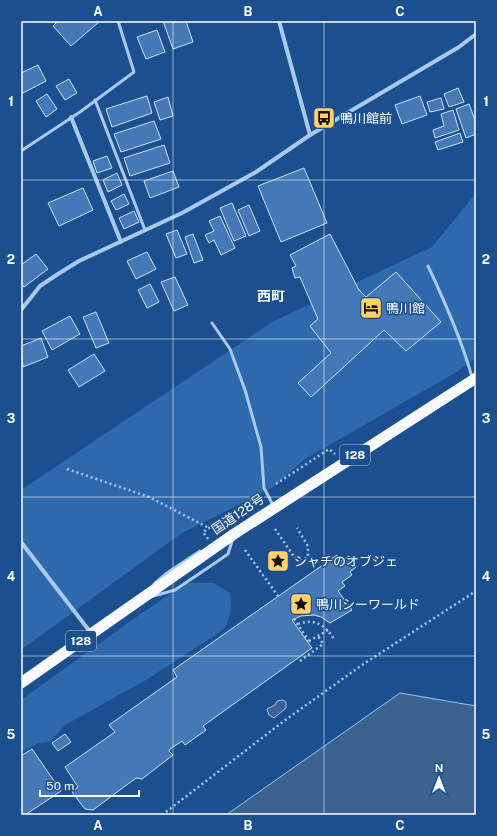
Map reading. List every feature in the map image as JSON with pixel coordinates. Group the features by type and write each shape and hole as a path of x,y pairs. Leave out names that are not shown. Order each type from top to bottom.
{"highway":[{"name":"国道128号","path":"21,683 141,598 274,507 474,379"}],"street":[{"path":"279,21 310,135"},
{"path":"21,310 40,286 79,261 182,213 256,172 310,135 459,47 476,34"},
{"path":"71,117 121,242"},
{"path":"21,542 91,634"}],"lane":[{"path":"21,151 134,72 118,21"},
{"path":"95,100 145,230"},
{"path":"428,266 450,313 474,379"},
{"path":"212,323 230,349 245,390 260,447 264,488 274,507"}],"path":[{"path":"276,484 329,449 335,454"},
{"path":"67,469 148,497 209,528"},
{"path":"208,539 203,532 256,496"},
{"path":"275,529 295,558 304,559 308,557 308,546 297,528"},
{"path":"245,550 278,596"},
{"path":"162,815 284,721 362,664 476,592"},
{"path":"294,618 309,642 328,630"},
{"path":"298,624 315,621 328,630 334,639"},
{"path":"300,661 323,644 318,636"}],"shaded area":[{"path":"476,193 476,358 455,373 305,459 272,488 182,533 21,650 21,490 274,321 432,247"},
{"path":"187,583 214,583 230,593 230,612 228,621 223,630 146,680 65,725 50,742 38,743 21,752 21,700 139,615"},
{"path":"400,693 476,706 476,815 226,815"},
{"path":"283,700 286,702 286,708 274,718 269,715 267,709 275,705 277,701"}],"building":[{"path":"58,21 99,22 71,46 53,26"},
{"path":"163,21 186,21 193,42 173,49"},
{"path":"157,30 165,52 146,59 137,37"},
{"path":"38,65 46,81 21,94 21,73"},
{"path":"69,79 77,93 65,100 56,86"},
{"path":"458,88 464,102 449,107 444,94"},
{"path":"47,94 57,109 46,117 36,101"},
{"path":"147,96 152,113 112,127 106,109"},
{"path":"420,96 427,115 402,124 395,105"},
{"path":"168,97 173,116 160,120 154,102"},
{"path":"441,98 444,109 430,112 427,102"},
{"path":"469,104 476,123 476,134 466,138 456,109"},
{"path":"453,110 459,130 435,138 433,130 444,126 441,114"},
{"path":"154,121 161,139 121,152 114,134"},
{"path":"460,133 463,142 438,150 435,142"},
{"path":"164,145 170,163 130,176 124,158"},
{"path":"107,156 112,168 97,173 93,161"},
{"path":"304,168 327,223 281,242 258,186"},
{"path":"173,171 179,187 150,198 144,181"},
{"path":"117,173 122,185 108,192 103,180"},
{"path":"83,188 93,210 59,226 48,203"},
{"path":"124,194 129,204 116,210 111,201"},
{"path":"232,203 246,236 234,241 220,208"},
{"path":"249,205 260,231 249,236 238,210"},
{"path":"134,211 139,222 124,229 119,218"},
{"path":"220,216 235,248 221,255 214,240 209,243 205,235 214,231 209,221"},
{"path":"177,230 187,254 176,258 166,234"},
{"path":"193,234 203,260 194,263 185,237"},
{"name":"鴨川館","path":"330,234 359,290 366,297 396,272 441,322 406,351 384,330 311,397 298,383 331,353 310,326 318,319 300,277 295,278 292,268 296,266 290,255"},
{"path":"147,252 156,269 136,279 127,261"},
{"path":"36,254 48,269 24,287 21,283 21,265"},
{"path":"175,277 188,305 174,311 161,282"},
{"path":"150,284 159,302 147,308 138,290"},
{"path":"96,312 109,343 96,348 83,317"},
{"path":"70,316 80,334 52,350 42,331"},
{"path":"41,338 48,357 23,367 21,346"},
{"path":"94,354 105,371 79,387 68,370"},
{"name":"鴨川シーワールド","path":"337,555 341,561 349,556 356,567 350,572 352,575 342,582 345,586 338,591 352,610 330,623 321,617 314,615 301,616 292,620 312,648 203,726 206,730 185,745 182,741 170,749 169,751 173,755 142,779 136,778 93,810 85,809 72,792 78,787 65,767 115,732 109,725 177,677 173,670"},
{"path":"65,734 71,742 58,751 52,743"},
{"path":"32,749 61,791 25,815 21,815 21,756"}],"place":[{"name":"鴨川館前","path":"324,118"},
{"name":"鴨川館","path":"371,308"},
{"name":"シャチのオブジェ","path":"278,561"},
{"name":"鴨川シーワールド","path":"301,604"}],"district":[{"name":"西町","path":"271,296"}]}
